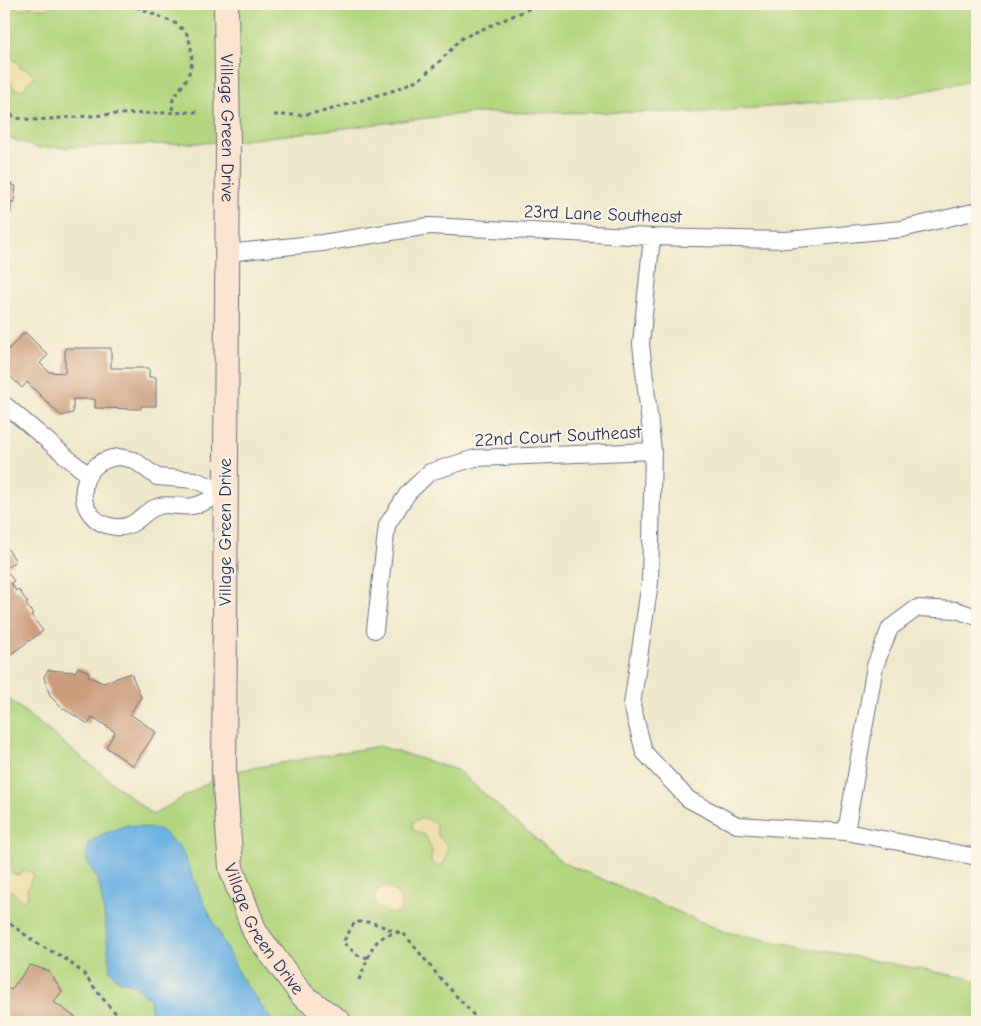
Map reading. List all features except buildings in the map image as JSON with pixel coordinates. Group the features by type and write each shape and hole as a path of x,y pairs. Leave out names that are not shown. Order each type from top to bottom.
{"street":[{"name":"Village Green Drive","path":"226,4 227,252 224,773 231,868 255,932 303,996 339,1022"},
{"name":"23rd Lane Southeast","path":"227,252 322,243 429,226 652,237 786,240 902,229 977,211"},
{"path":"652,237 641,344 653,451 650,582 632,705 644,752 688,799 737,825 846,832 977,857"},
{"path":"4,404 88,475"},
{"name":"22nd Court Southeast","path":"375,630 387,524 408,493 430,472 475,458 653,451"},
{"path":"119,457 134,460 157,477 195,480 225,492 195,506 160,506 148,512 137,522 114,527 100,522 94,517 86,504 84,490 88,475 92,469 104,460 119,457"},
{"path":"846,832 875,666 890,628 917,608 956,610 977,617"}],"path":[{"path":"129,4 177,24 187,34 191,46 192,62 188,77 173,99 172,112"},
{"path":"274,115 301,115 326,111 395,90 420,78 462,38 540,4"},
{"path":"4,110 16,118 35,120 117,114 198,112"},
{"path":"4,919 39,945 63,956 83,973 124,1022"},
{"path":"368,958 357,955 343,942 355,922 371,922 400,932 405,935 440,978 480,1022"},
{"path":"359,980 372,948 380,938 400,932"}],"green space":[{"path":"4,4 348,4 367,12 444,4 977,4 977,80 895,97 703,112 469,113 228,142 38,148 4,136"},
{"path":"4,695 153,815 224,773 379,746 457,770 562,862 725,932 977,980 977,1022 4,1022"}],"sand":[{"path":"16,4 54,4 47,9 29,7 20,10"},
{"path":"4,44 10,48 12,59 19,63 20,68 27,69 35,76 27,83 25,89 16,90 4,78"},
{"path":"423,818 436,825 438,836 446,844 448,850 444,864 437,866 431,862 432,850 425,835 413,830 414,821"},
{"path":"4,857 9,857 12,860 11,871 13,874 19,875 25,870 32,872 33,876 27,890 28,897 22,901 13,892 4,888"},
{"path":"384,886 399,896 401,909 399,913 390,914 376,905 375,896 378,890"}],"water":[{"path":"127,825 161,830 181,849 204,903 240,976 273,1022 153,1022 150,999 131,983 118,980 110,970 99,882 86,859 89,843 101,835"}]}
